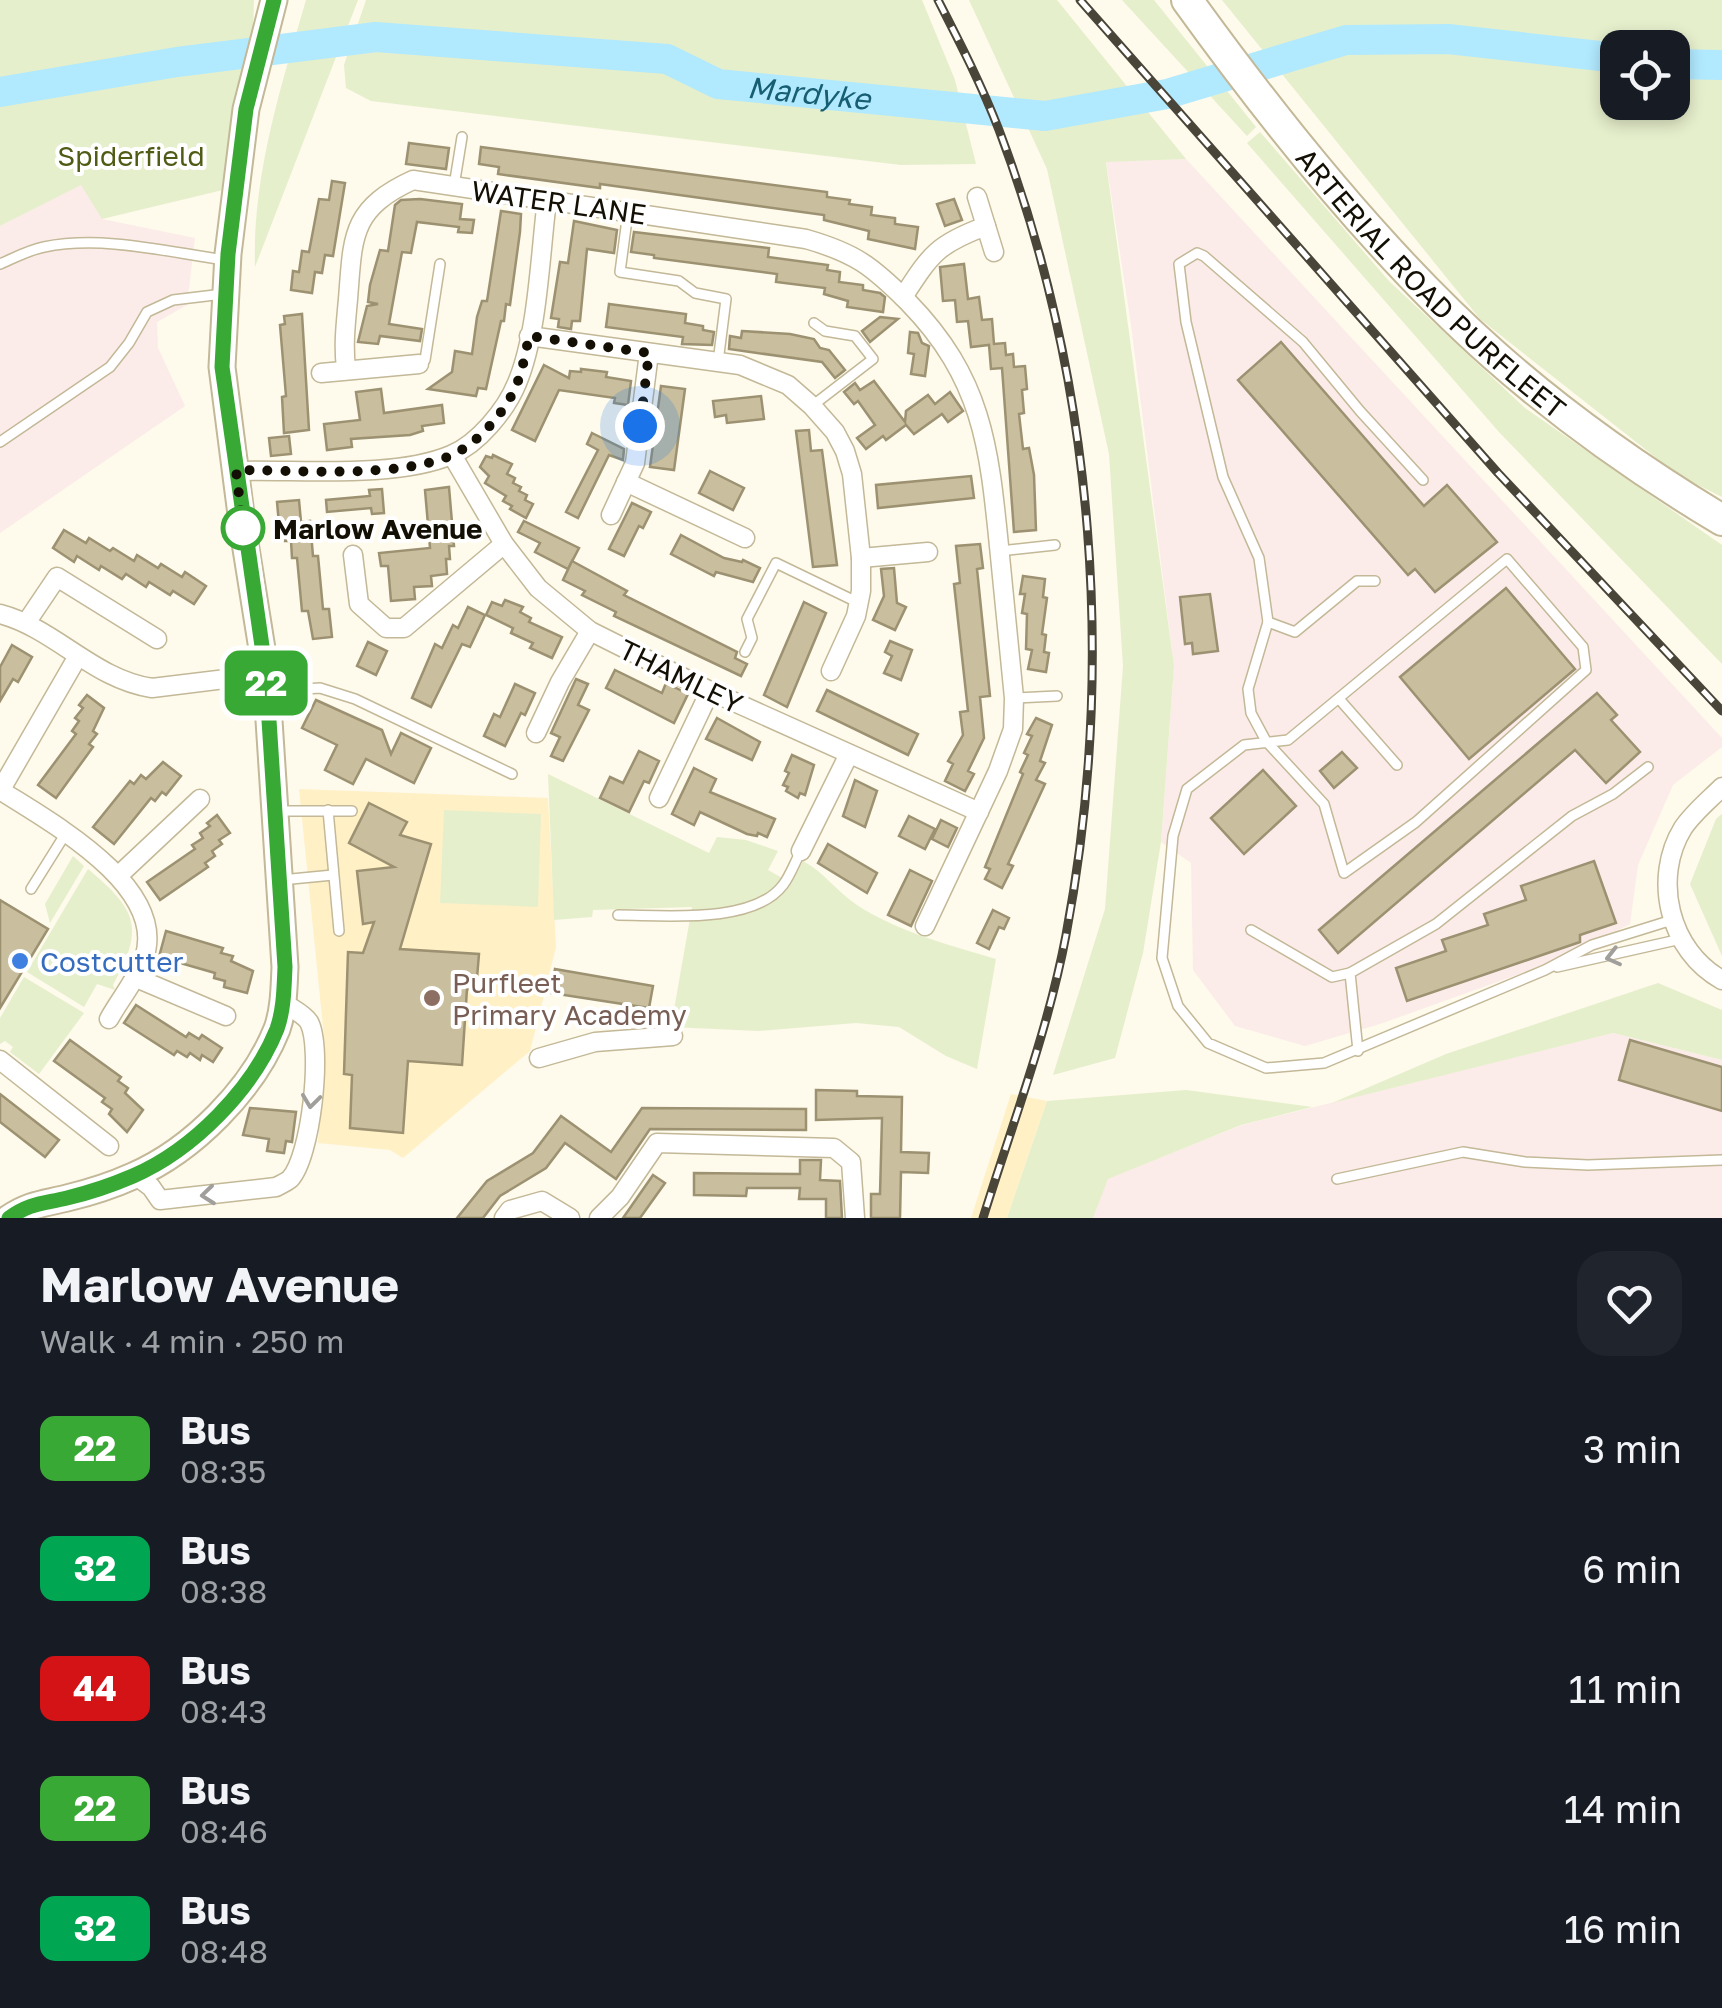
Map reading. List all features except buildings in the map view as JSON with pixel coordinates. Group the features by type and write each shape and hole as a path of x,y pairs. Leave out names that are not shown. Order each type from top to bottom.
{"main road":[{"name":"ARTERIAL ROAD PURFLEET","path":"1187,0 1270,111 1352,208 1493,354 1636,465 1722,520"}],"street":[{"path":"9,1218 28,1205 69,1198 135,1175 178,1149 230,1106 276,1030 284,1003 266,674 222,367 228,261 246,109 274,0"},
{"name":"WATER LANE","path":"346,368 343,349 353,236 365,214 388,192 413,180 806,239 848,251 902,297 943,340 964,376 984,429 1014,698 1013,729 925,926"},
{"path":"977,198 994,252"},
{"path":"236,470 368,470 411,465 452,455 484,432 517,385 529,336 546,200"},
{"path":"902,297 932,252 953,238 986,226"},
{"path":"529,336 740,365 788,385 836,432 852,474 861,558 856,616 831,671"},
{"path":"612,515 635,463 649,353"},
{"path":"320,373 419,364"},
{"name":"THAMLEY","path":"452,455 504,544 538,588 590,631 710,692 978,812"},
{"path":"626,482 745,538"},
{"path":"353,555 359,604 386,628 404,628 504,544"},
{"path":"861,558 928,552"},
{"path":"26,623 56,577 157,639"},
{"path":"0,614 26,623 106,674 133,685 152,688 266,674"},
{"path":"536,733 590,631"},
{"path":"78,656 0,790 66,832 118,876 142,912 147,932 144,959 108,1019"},
{"path":"659,798 710,692"},
{"path":"801,851 849,754"},
{"path":"1722,788 1686,823 1672,854 1667,894 1681,940 1690,954 1722,980"},
{"path":"118,876 200,799"},
{"path":"134,977 226,1016"},
{"path":"135,1175 160,1200 276,1187 290,1179 302,1155 307,1132 314,1042 308,1020 284,1003"},
{"path":"539,1058 595,1042 673,1036"},
{"path":"0,1060 110,1146"},
{"path":"599,1218 620,1197 657,1143 834,1148 851,1162 854,1218"},
{"path":"504,1218 510,1210 542,1202 570,1218"}],"lane":[{"path":"454,186 462,137"},
{"path":"628,212 620,272 680,281 695,293 726,299 718,362"},
{"path":"0,264 42,247 72,244 132,245 228,261"},
{"path":"1424,480 1303,342 1204,256 1197,253 1179,264 1186,322 1223,478 1259,558 1268,622 1248,689 1251,713 1266,741 1324,804 1344,872 1416,822 1586,670 1582,647 1508,560 1288,740 1266,741 1244,745 1187,789 1173,836 1162,958 1178,1006 1208,1042 1266,1068 1324,1064 1545,970 1592,945 1672,920"},
{"path":"419,364 425,360 440,264"},
{"path":"0,442 110,367 130,343 147,312 173,300 226,294"},
{"path":"812,406 873,358 856,336 825,331 814,323"},
{"path":"1000,551 1055,545"},
{"path":"745,652 752,638 746,620 776,563 858,602"},
{"path":"1268,622 1295,632 1357,582 1375,581"},
{"path":"266,706 294,693 320,688 355,699 512,774"},
{"path":"1014,698 1057,696"},
{"path":"1340,700 1397,765"},
{"path":"1252,930 1332,977 1350,972 1436,924 1572,816 1613,794 1648,767"},
{"path":"328,810 339,931"},
{"path":"274,811 352,810"},
{"path":"30,889 66,832"},
{"path":"618,915 692,916 735,911 765,900 782,887 801,851"},
{"path":"278,880 333,875"},
{"path":"1545,970 1681,940"},
{"path":"1350,972 1358,1051"},
{"path":"1337,1179 1463,1152 1526,1162 1588,1165 1722,1160"}],"shaded area":[{"path":"1186,159 1722,738 1722,747 1673,785 1638,865 1630,924 1564,958 1380,1024 1305,1046 1235,1026 1193,970 1191,863 1161,842 1174,666 1106,161"},
{"path":"82,184 102,219 195,238 187,305 157,322 158,348 185,406 0,533 0,226"},
{"name":"Purfleet Primary Academy","path":"299,789 548,798 556,947 530,1051 403,1158 390,1150 318,1143 325,1047"},
{"path":"1613,1033 1722,1060 1722,1218 1093,1218 1107,1179 1242,1125"},
{"path":"1011,1094 1047,1101 1007,1218 971,1218"}],"green space":[{"name":"Spiderfield","path":"0,0 254,0 253,33 241,73 227,189 102,219 81,185 0,226"},
{"path":"306,0 358,0 255,267 263,166"},
{"path":"366,0 922,0 955,80 976,164 901,165 371,101 346,88 344,65"},
{"path":"969,0 1057,0 1186,159 1106,162 1174,666 1161,842 1143,953 1115,1058 1053,1075 1105,909 1123,666 1109,454 1047,169"},
{"path":"1122,0 1154,0 1256,127 1247,136"},
{"path":"1222,0 1722,0 1722,497 1678,475 1480,319"},
{"path":"1260,132 1389,281 1525,408 1722,545 1722,664 1499,432 1247,143"},
{"path":"548,774 709,853 717,837 746,840 778,851 768,870 791,883 803,861 850,900 890,923 996,959 977,1069 946,1056 899,1027 856,1023 758,1031 671,1027 692,907 593,910 592,917 554,920"},
{"path":"444,810 541,814 538,907 440,903"},
{"path":"1722,814 1722,956 1690,884 1716,819"},
{"path":"73,856 84,866 50,923 45,904"},
{"path":"88,869 126,909 132,934 113,985 115,990 97,984 84,1007 27,972"},
{"path":"24,977 84,1013 39,1074 10,1052 13,1047 5,1041 0,1044 0,1018"},
{"path":"1658,983 1722,1010 1722,1060 1613,1033 1332,1103 1446,1054"},
{"path":"1186,1090 1312,1107 1241,1125 1108,1179 1093,1218 1007,1218 1047,1101"}],"waterway":[{"name":"Mardyke","path":"0,92 177,62 376,37 667,59 718,84 1045,116 1167,94 1346,40 1448,39 1600,56"},
{"name":"Mardyke","path":"1690,64 1722,65"}],"railway":[{"path":"938,0 999,130 1031,227 1057,326 1076,426 1092,630 1090,733 1066,935 1039,1042 983,1218"},
{"path":"1080,0 1498,473 1722,711"}],"bus line":[{"name":"22","path":"9,1218 28,1205 69,1198 135,1175 178,1149 230,1106 276,1030 284,1003 266,674 222,367 228,254 246,109 274,0"}],"place":[{"name":"Marlow Avenue","path":"243,528"},
{"name":"Costcutter","path":"20,961"},
{"name":"Purfleet Primary Academy","path":"432,998"}],"route":[{"path":"243,528 236,470 368,470 452,455 484,432 517,385 529,336 649,353 640,426"}]}
